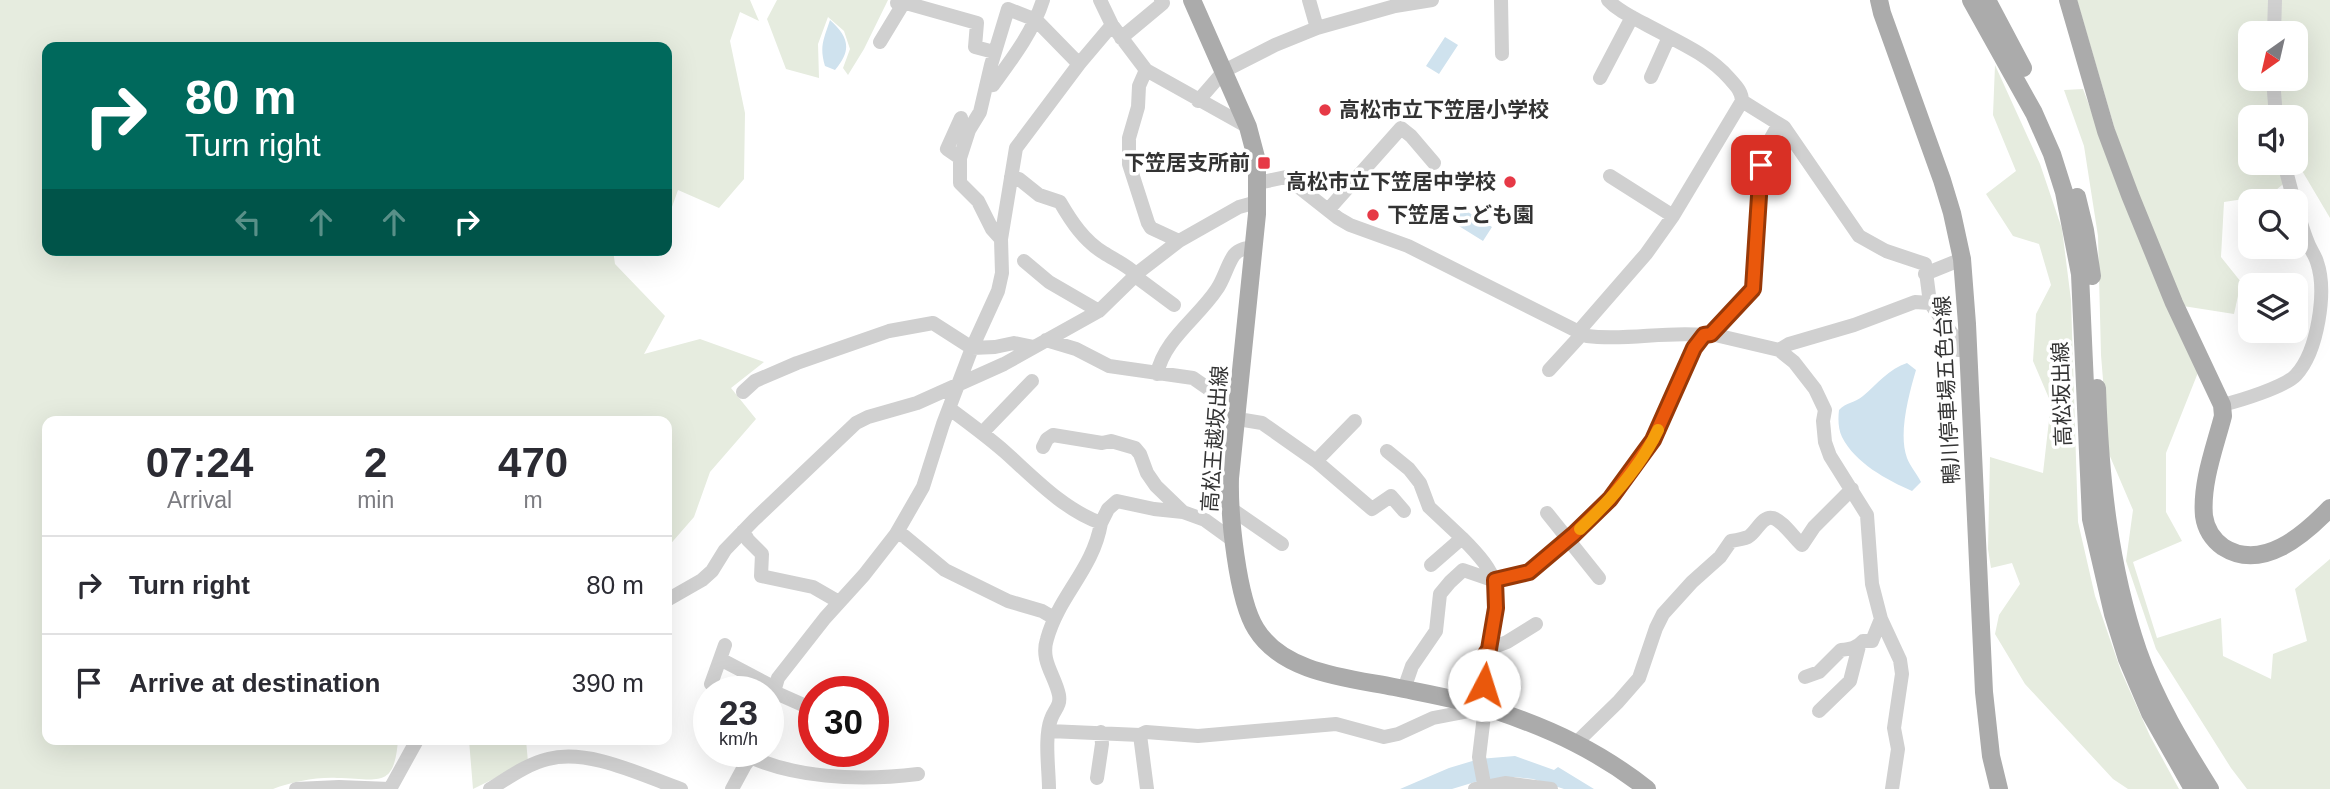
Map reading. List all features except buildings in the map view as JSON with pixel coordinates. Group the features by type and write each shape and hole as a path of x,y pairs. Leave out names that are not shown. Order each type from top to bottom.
{"main road":[{"name":"高松王越坂出線","path":"1192,0 1248,127 1257,162 1254,247 1230,478 1234,541 1248,612 1256,629 1267,643 1282,654 1326,674 1485,708 1541,727 1577,742 1647,789"},
{"name":"鴨川停車場五色台線","path":"1879,0 1942,180 1962,258 1984,703 1991,756 1999,789"},
{"name":"高松坂出線","path":"1972,0 2034,113 2052,154 2064,192 2080,274 2091,519 2109,600 2127,659 2150,713 2193,789"},
{"name":"高松坂出線","path":"1987,0 2044,107 2075,190 2092,273 2099,464 2113,561 2139,654 2180,739 2210,789"},
{"path":"2068,0 2106,131 2130,195 2174,303 2222,405 2223,416 2204,503 2206,527 2211,537 2229,550 2241,554 2273,551 2297,539 2330,508"}],"street":[{"path":"986,86 993,85 1037,20 1043,0"},
{"path":"1100,0 1117,32 1146,70 1248,127"},
{"path":"780,676 896,534 923,487 972,348 998,291 1002,272 1001,239 1013,157 1024,135 1079,64 1117,32 1163,2 1161,0"},
{"path":"1309,0 1317,28"},
{"path":"1198,101 1224,71 1245,59 1317,28 1395,3 1432,0"},
{"path":"1501,0 1502,54"},
{"path":"1549,370 1646,254 1673,216 1742,101 1737,87 1715,62 1632,17 1608,0"},
{"path":"2274,21 2275,0"},
{"path":"899,3 977,23 975,47 994,52"},
{"path":"887,19 899,3"},
{"path":"880,42 899,3"},
{"path":"1001,239 992,229 978,201 960,183 960,158 980,112 994,52 1008,9 1037,20 1079,64"},
{"path":"1600,78 1632,17"},
{"path":"1650,77 1669,37"},
{"path":"1146,70 1139,86 1138,107 1129,138 1129,164 1151,228 1179,241"},
{"path":"1742,101 1784,127 1859,236 1886,251 1925,264 1930,303 1958,342 1958,350 1968,349"},
{"path":"960,158 947,149 961,118"},
{"path":"1404,690 1412,666 1436,631 1440,594 1445,587 1463,570 1495,580 1529,572 1610,499 1646,451 1658,431 1684,367 1707,334 1753,289 1761,165 1779,124"},
{"path":"1328,210 1401,128 1434,163"},
{"path":"1609,176 1673,216"},
{"path":"1011,177 1019,179 1039,195 1060,202 1079,230 1093,244 1174,305"},
{"path":"1258,183 1286,177 1350,225 1408,246 1580,333 1604,338 1654,333 1707,334 1779,350 1799,368 1815,389 1825,410 1825,442 1830,456 1867,515 1872,584 1881,620 1896,649 1902,674 1894,728 1898,749 1892,789"},
{"path":"672,597 712,571 725,550 743,531 856,424 868,417 918,403 1004,364 1099,311 1136,275 1179,241 1239,206 1257,202"},
{"path":"2222,405 2241,401 2287,381 2296,375 2310,351 2320,313 2322,290 2317,261 2308,244"},
{"path":"1157,374 1160,360 1191,318 1216,291 1235,254 1244,248 1254,247"},
{"path":"1925,274 1962,258"},
{"path":"1024,261 1049,282 1099,311"},
{"path":"1779,350 1789,344 1854,326 1915,302 1930,303"},
{"path":"743,392 755,381 797,363 889,331 918,328 933,323 972,348 1040,343 1076,349 1110,366 1193,378 1238,415 1262,423 1316,461 1372,509 1391,495 1404,511"},
{"path":"982,433 1032,381"},
{"path":"950,409 1047,489 1089,519 1101,523"},
{"path":"1316,461 1355,421"},
{"path":"1043,447 1053,435 1102,443 1111,441 1135,449 1140,454 1147,473 1183,512"},
{"path":"1387,451 1409,469 1420,483 1429,507 1485,561 1495,580 1496,608 1489,649 1482,660 1485,708 1479,757 1482,787 1505,783 1550,789"},
{"path":"1577,742 1639,678 1663,614 1692,582 1720,557 1731,541 1749,536 1768,518 1774,519 1802,545 1814,527 1852,489"},
{"path":"1049,789 1049,731 1051,718 1059,703 1045,659 1045,647 1054,618 1089,562 1108,509 1117,500 1154,509 1183,512 1205,520 1234,541"},
{"path":"1230,508 1282,544"},
{"path":"1547,513 1599,578"},
{"path":"743,531 762,554 761,576 813,587 839,602"},
{"path":"896,534 904,536 945,570 1008,601 1042,611 1054,618"},
{"path":"1431,565 1462,538"},
{"path":"1819,710 1850,681 1859,646 1863,641 1872,641 1881,620"},
{"path":"1489,649 1507,642 1536,624"},
{"path":"1805,677 1819,672 1841,650 1859,646"},
{"path":"714,676 722,652 755,676"},
{"path":"1049,731 1140,735 1146,732 1198,736 1336,724 1384,737 1398,734 1433,718 1485,708"},
{"path":"1097,778 1101,732"},
{"path":"1140,735 1147,789"},
{"path":"296,789 390,789 414,745"},
{"path":"490,789 533,764 550,758 568,757 595,759 681,789"},
{"path":"732,789 742,767"},
{"path":"784,767 795,771 845,777 873,778 918,774"}],"shaded area":[{"path":"0,0 750,0 759,21 740,12 730,41 745,113 744,179 719,208 678,190 672,207 672,42 42,42 42,256 614,256 615,264 665,316 644,354 700,339 764,362 731,388 756,419 710,472 694,517 672,542 672,416 42,416 42,745 397,745 393,767 382,778 374,779 321,778 273,789 0,789"},
{"path":"777,0 888,0 848,75 843,68 850,49 844,31 828,17 818,44 819,78 786,69 767,19"},
{"path":"2077,0 2330,0 2330,218 2305,175 2308,175 2308,105 2238,105 2238,175 2294,175 2277,189 2238,189 2238,200 2224,202 2221,257 2238,278 2234,314 2183,306 2122,154"},
{"path":"1995,65 2040,164 2062,229 2071,300 2078,522 2095,596 2121,671 2150,736 2179,789 2128,789 2113,779 2025,684 1995,634 1999,615 2020,584 2012,563 1991,568 1988,549 1990,457 2043,473 2051,403 2033,361 2036,314 2051,285 2039,244 2013,236 1986,194 2016,171 1993,115"},
{"path":"2083,89 2142,245 2199,370 2166,453 2166,512 2182,541 2133,562 2157,638 2221,618 2223,656 2271,679 2273,654 2307,641 2295,589 2330,559 2330,789 2247,789 2156,649 2126,561 2133,510 2109,454 2101,355 2098,236 2084,146 2064,90"},
{"path":"469,745 526,745 528,762 473,789"}],"water":[{"path":"830,20 841,32 846,44 844,56 835,70 825,66 822,53"},
{"path":"1445,37 1458,45 1439,74 1426,66"},
{"path":"1463,209 1492,227 1483,241 1454,223"},
{"path":"1907,363 1916,370 1906,414 1905,448 1908,461 1921,482 1912,491 1863,463 1842,437 1838,420 1842,407 1860,398 1889,373"},
{"path":"1515,756 1554,770 1558,767 1594,789 1564,789 1533,779 1514,777 1475,782 1452,789 1400,789 1449,768 1479,759"}],"slow traffic":[{"path":"1580,529 1632,472 1658,430"}],"place":[{"name":"高松市立下笠居小学校","path":"1325,110"},
{"name":"下笠居支所前","path":"1264,163"},
{"name":"高松市立下笠居中学校","path":"1510,182"},
{"name":"下笠居こども園","path":"1373,215"}],"route":[{"path":"1484,685 1482,660 1489,649 1496,608 1495,580 1529,572 1610,499 1653,440 1694,348 1704,335 1711,334 1753,289 1761,165"}]}
